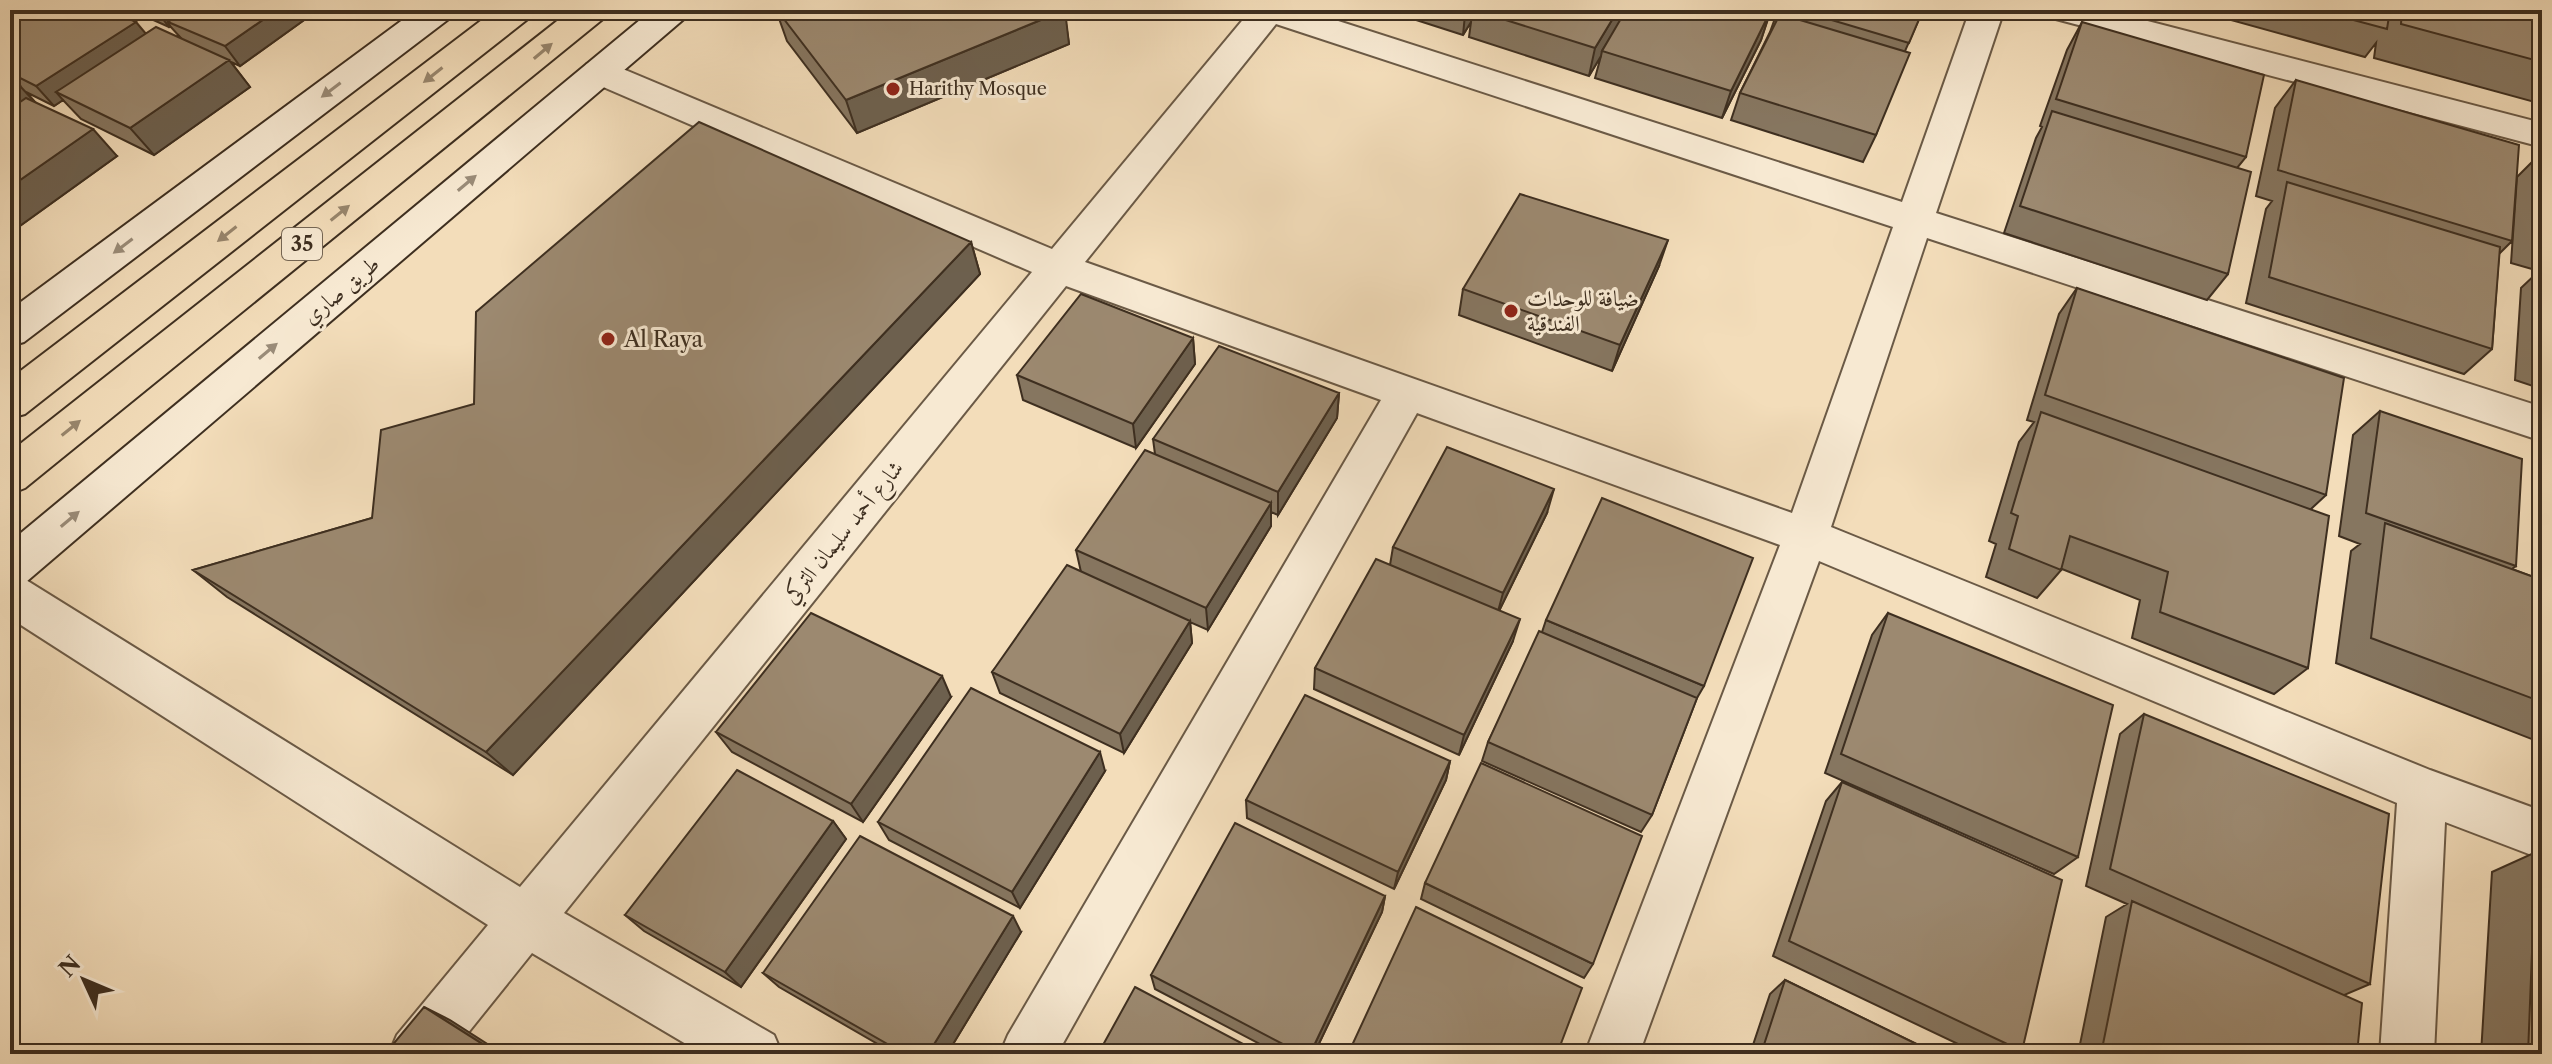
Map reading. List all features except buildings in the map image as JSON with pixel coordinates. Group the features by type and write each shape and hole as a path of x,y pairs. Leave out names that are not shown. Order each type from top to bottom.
{"main road":[{"name":"35","path":"10,402 517,10"},
{"name":"35","path":"10,476 592,10"}],"street":[{"path":"10,331 438,10"},
{"name":"طريق صاري","path":"10,569 673,10"},
{"path":"1269,10 2542,424"},
{"name":"شارع أحمد سليمان التركي","path":"416,1054 1269,10"},
{"path":"1612,1054 1806,536 1987,10"},
{"path":"2064,10 2542,135"},
{"path":"599,72 1059,268 1806,536 2422,790 2542,835"},
{"path":"1027,1054 1407,393"},
{"path":"10,594 526,920 755,1054"},
{"path":"2407,1054 2422,790"}],"place":[{"name":"Harithy Mosque","path":"893,89"},
{"name":"ضيافة للوحدات الفندقية","path":"1511,311"},
{"name":"Al Raya","path":"608,339"}]}
